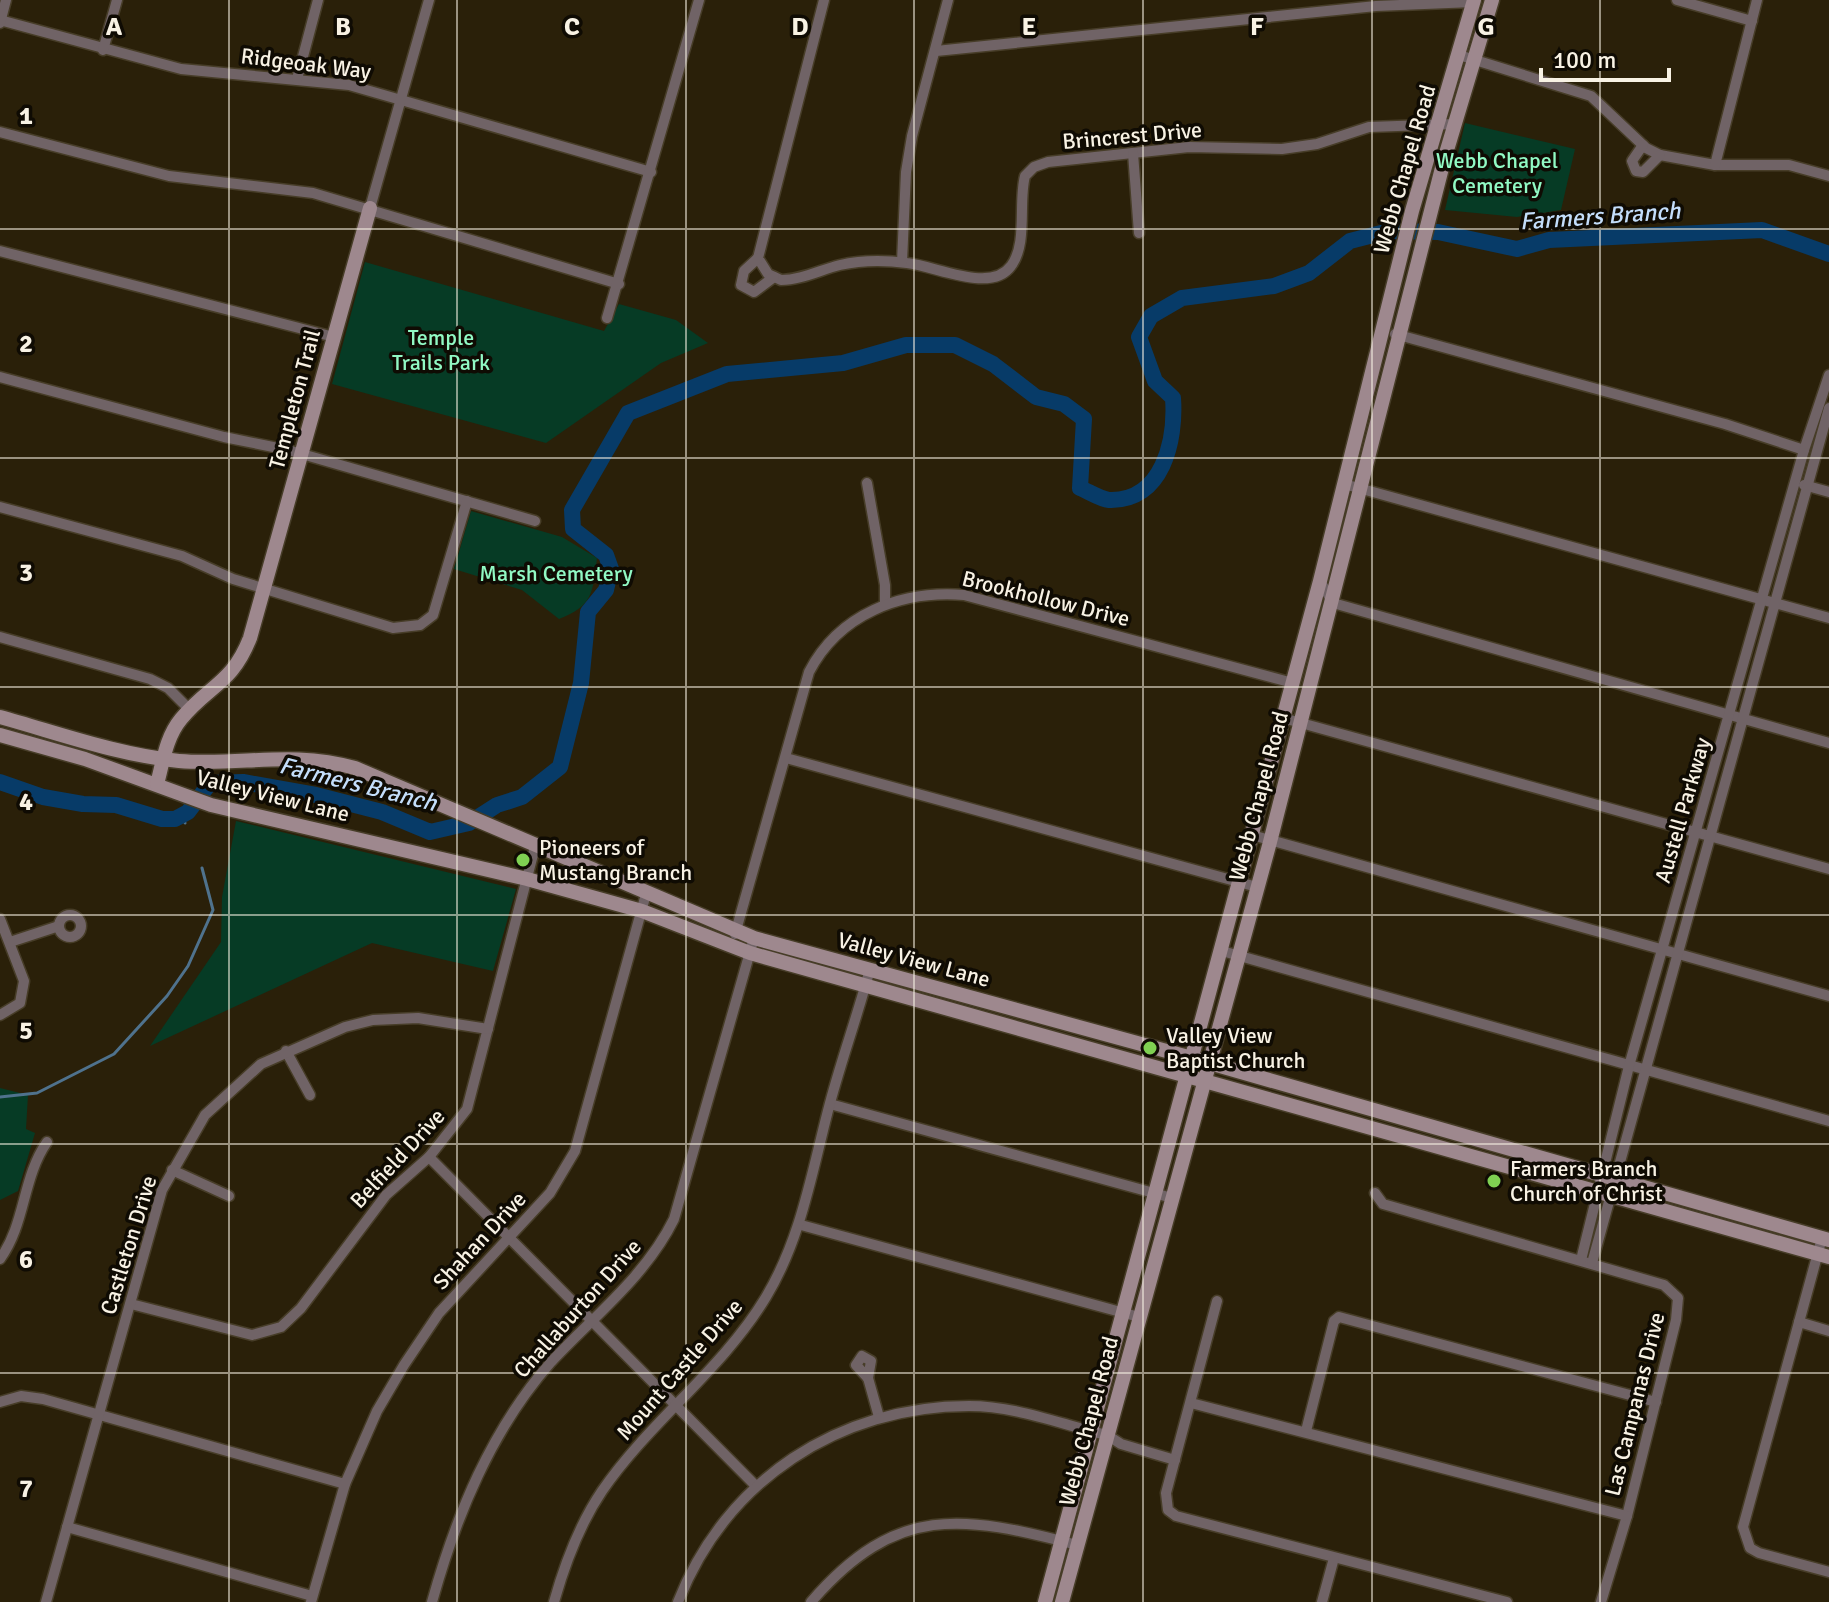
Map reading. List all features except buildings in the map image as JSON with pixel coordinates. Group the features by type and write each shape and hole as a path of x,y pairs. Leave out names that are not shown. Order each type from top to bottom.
{"main road":[{"name":"Webb Chapel Road","path":"1045,1602 1320,581 1412,211 1438,124 1492,0"},
{"name":"Webb Chapel Road","path":"1062,1602 1333,603 1455,124 1473,1"},
{"name":"Templeton Trail","path":"157,784 171,760 171,735 190,710 234,671 250,638 370,208"},
{"name":"Valley View Lane","path":"0,717 171,760 313,758 355,768 736,930 752,946 865,986 1823,1256"},
{"name":"Valley View Lane","path":"0,735 157,784 211,805 527,879 642,911 733,946 752,946 870,969 1825,1239"},
{"path":"1344,1120 1349,1104"}],"street":[{"path":"0,21 6,0"},
{"path":"103,50 117,0"},
{"path":"297,79 318,0"},
{"name":"Templeton Trail","path":"370,208 429,0"},
{"path":"607,318 699,0"},
{"path":"774,277 760,263 824,0"},
{"path":"902,262 906,172 912,136 948,0"},
{"path":"1677,0 1752,21"},
{"path":"1715,165 1757,0"},
{"path":"936,51 1376,6 1473,1"},
{"name":"Ridgeoak Way","path":"0,21 181,69 349,85 651,172"},
{"path":"1466,57 1591,96 1643,145 1660,155 1715,165 1789,165 1829,175"},
{"name":"Brincrest Drive","path":"760,263 744,271 741,285 754,292 774,277 790,280 841,265 874,260 934,266 986,280 1003,275 1012,265 1017,252 1025,176 1034,167 1048,162 1189,147 1282,149 1317,144 1369,127 1455,124"},
{"path":"0,132 155,173 280,187 370,208 619,284"},
{"path":"1643,145 1632,161 1636,171 1643,172 1660,155"},
{"path":"1133,153 1139,233"},
{"path":"0,251 334,337"},
{"path":"1383,332 1725,424 1804,450"},
{"name":"Austell Parkway","path":"1592,1263 1629,1066 1804,450 1829,375"},
{"path":"0,377 302,455 535,521"},
{"name":"Austell Parkway","path":"1608,1177 1644,1070 1777,604 1829,408"},
{"path":"867,483 885,585 885,604"},
{"path":"1344,484 1829,618"},
{"path":"1796,484 1829,492"},
{"path":"0,507 182,556 233,579 393,628 420,625 433,615 467,501"},
{"path":"1320,581 1333,603 1829,743"},
{"name":"Brookhollow Drive","path":"733,946 803,687 815,659 850,624 885,604 923,594 964,595 1293,683"},
{"path":"0,637 150,679 168,688 190,710"},
{"path":"1283,718 1829,869"},
{"path":"786,758 1257,887"},
{"path":"1252,835 1829,996"},
{"name":"Belfield Drive","path":"131,1304 252,1335 267,1334 281,1327 301,1308 386,1195 429,1157 467,1109 536,843"},
{"name":"Shahan Drive","path":"312,1599 345,1484 377,1411 404,1365 439,1313 563,1176 575,1151 646,894"},
{"path":"0,919 24,981 23,994 13,1009 0,1015"},
{"path":"10,942 59,926"},
{"name":"Challaburton Drive","path":"432,1602 454,1528 473,1483 509,1419 550,1364 656,1251 674,1219 752,946"},
{"path":"1222,951 1829,1121"},
{"name":"Mount Castle Drive","path":"554,1602 570,1553 587,1517 623,1463 737,1339 764,1301 801,1225 830,1104 870,969"},
{"name":"Castleton Drive","path":"46,1602 162,1190 186,1142 220,1098 245,1075 319,1035 373,1020 418,1018 488,1029"},
{"path":"286,1051 310,1095"},
{"path":"830,1104 1172,1198"},
{"path":"0,1259 18,1225 35,1159 47,1142"},
{"path":"429,1157 755,1485"},
{"path":"172,1170 229,1196"},
{"name":"Las Campanas Drive","path":"1375,1193 1383,1204 1664,1285 1678,1298 1676,1320 1656,1402 1601,1602"},
{"name":"Austell Parkway","path":"1581,1260 1604,1194"},
{"path":"801,1225 1139,1317"},
{"path":"1825,1239 1823,1256 1799,1322 1753,1486 1743,1535 1750,1548 1759,1553 1829,1572"},
{"path":"1217,1301 1166,1493 1168,1510 1176,1516 1507,1602"},
{"path":"1306,1431 1334,1321 1339,1317 1656,1402"},
{"path":"1799,1322 1829,1331"},
{"path":"868,1378 879,1417"},
{"path":"0,1402 21,1396 43,1399 100,1418 345,1484"},
{"path":"1191,1403 1627,1516"},
{"path":"678,1602 699,1559 755,1485 817,1443 879,1417 971,1406 1025,1413 1107,1435 1121,1444 1175,1460"},
{"path":"811,1602 866,1550 917,1528 943,1522 993,1524 1077,1545"},
{"path":"67,1527 312,1599"},
{"path":"1322,1602 1334,1558"}],"green space":[{"name":"Webb Chapel Cemetery","path":"1465,123 1575,149 1561,210 1517,217 1445,210"},
{"name":"Temple Trails Park","path":"365,262 604,331 619,304 676,320 708,343 661,363 546,443 332,384"},
{"name":"Marsh Cemetery","path":"471,511 562,537 597,558 592,589 585,603 559,619 522,590 454,569"},
{"path":"236,821 516,889 493,971 372,943 150,1046 221,942 222,897"},
{"path":"0,1088 28,1095 26,1129 35,1133 18,1191 0,1200"}],"waterway":[{"name":"Farmers Branch","path":"0,782 43,797 83,804 116,805 162,819 175,819 188,812 210,783 243,782 316,795 382,812 430,832 469,823 497,805 522,797 560,767 581,683 588,612 606,590 611,569 606,555 573,529 572,510 628,413 727,374 843,363 906,345 955,345 993,364 1036,397 1064,404 1084,419 1080,488 1109,500 1127,498 1142,491 1154,480 1162,466 1172,432 1173,398 1155,381 1139,337 1151,316 1182,298 1274,286 1309,273 1350,241 1389,231 1438,232 1517,249 1549,240 1762,230 1829,254"},
{"path":"183,815 185,823"},
{"path":"0,1097 37,1093 114,1054 167,996 188,966 213,910 202,868"}],"place":[{"name":"Pioneers of Mustang Branch","path":"523,860"},
{"name":"Valley View Baptist Church","path":"1150,1048"},
{"name":"Farmers Branch Church of Christ","path":"1494,1181"}]}
